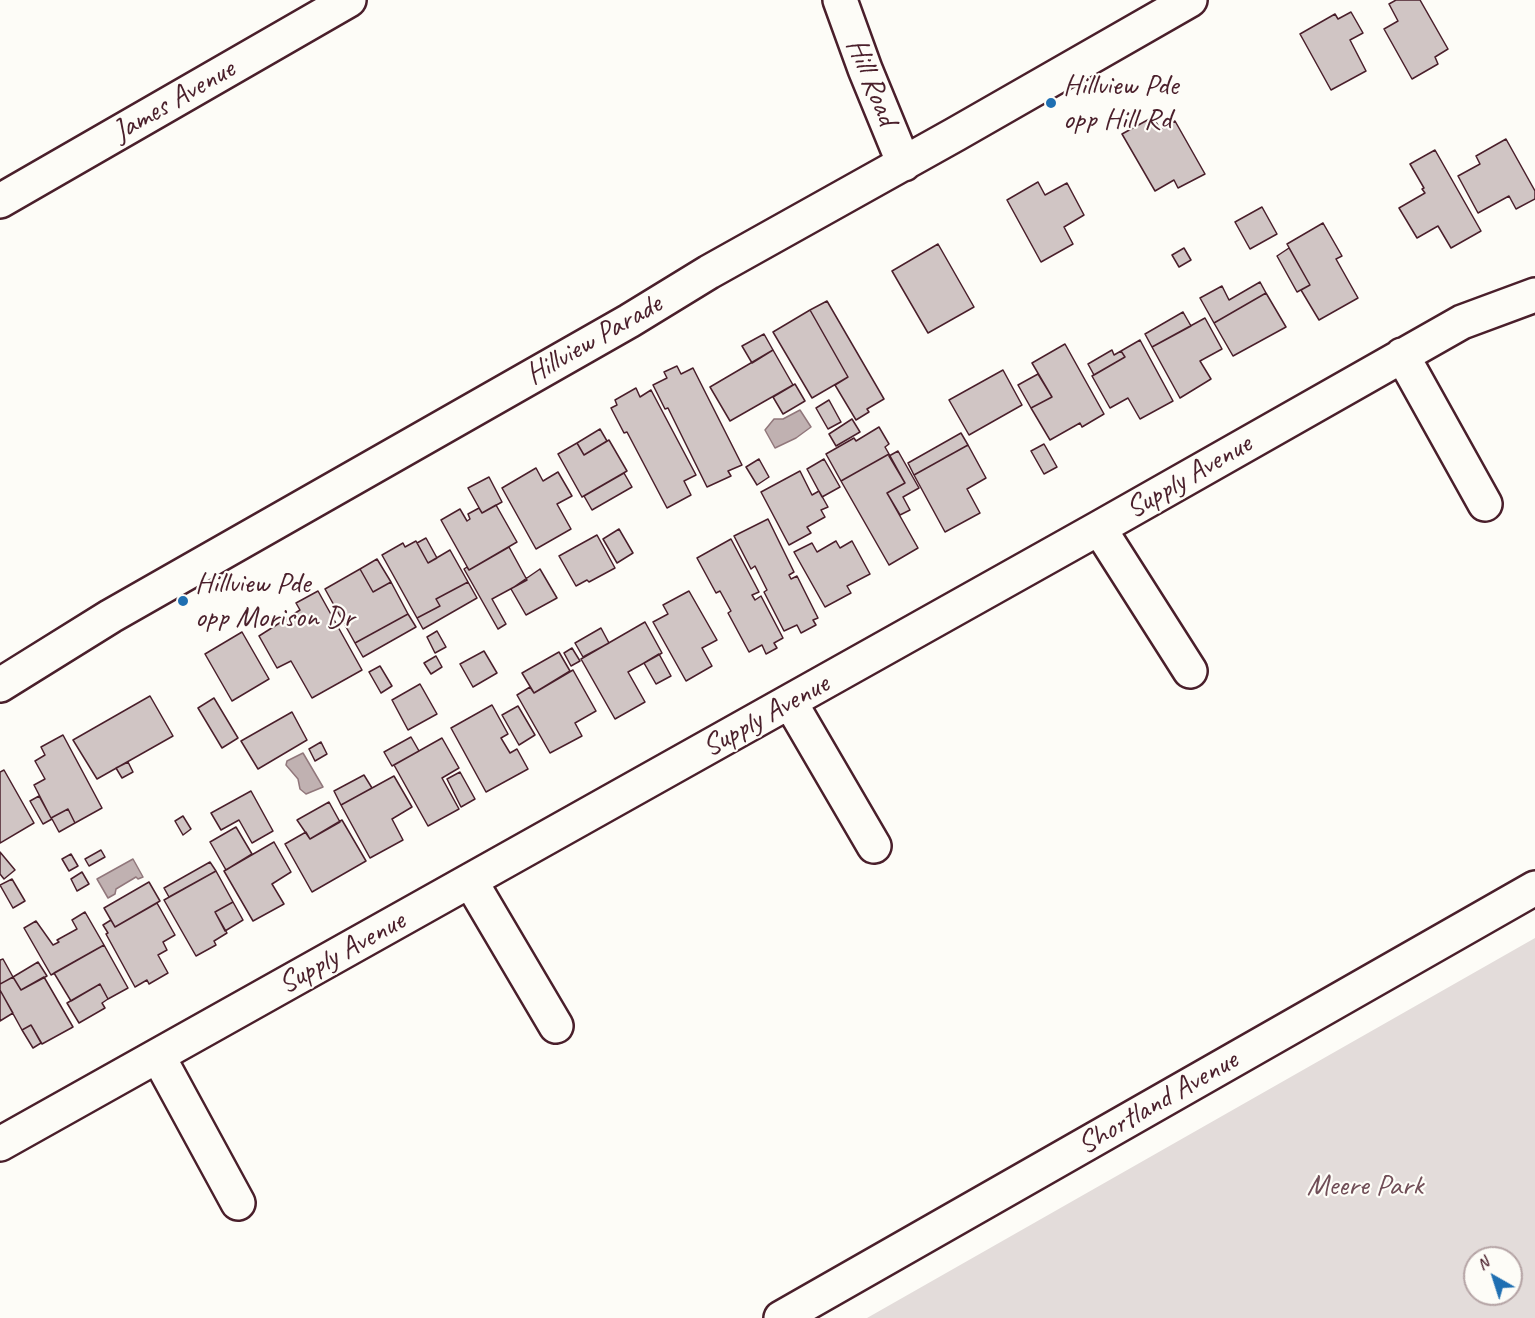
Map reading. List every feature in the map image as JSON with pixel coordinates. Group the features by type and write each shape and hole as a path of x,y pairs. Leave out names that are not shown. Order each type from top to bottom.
{"street":[{"name":"James Avenue","path":"0,201 348,0"},
{"name":"Hill Road","path":"840,0 904,164"},
{"name":"Hillview Parade","path":"0,685 121,610 629,321 709,272 904,164 1190,0"},
{"name":"Supply Avenue","path":"0,1144 471,882 1402,355 1462,322 1535,295"},
{"path":"1402,355 1485,504"},
{"path":"1099,528 1190,671"},
{"path":"790,702 874,846"},
{"path":"471,882 555,1026"},
{"name":"Shortland Avenue","path":"788,1316 1535,888"},
{"path":"158,1056 238,1203"}],"green space":[{"name":"Meere Park","path":"1535,938 1535,1318 867,1318"}],"shaded area":[{"path":"800,410 811,427 796,438 775,448 765,430 774,419 783,419"},
{"path":"303,753 323,787 306,794 300,789 298,779 286,765 287,761"},
{"path":"133,859 143,877 138,879 136,877 116,889 115,894 108,898 97,879"}],"building":[{"path":"1396,0 1420,0 1448,49 1435,57 1438,64 1412,79 1384,29 1398,21 1389,4"},
{"path":"1351,12 1363,33 1350,40 1366,71 1331,90 1300,34 1335,14 1338,19"},
{"path":"1153,117 1160,129 1175,121 1205,174 1178,188 1174,180 1155,191 1122,134"},
{"path":"1506,139 1535,191 1535,199 1516,209 1509,196 1478,213 1458,176 1480,164 1476,156"},
{"path":"1435,150 1481,231 1451,248 1438,226 1417,238 1399,208 1425,193 1410,164"},
{"path":"1038,182 1045,195 1067,183 1084,215 1064,227 1073,244 1041,262 1007,200"},
{"path":"1262,207 1277,234 1250,249 1235,222"},
{"path":"1323,223 1342,256 1336,259 1358,298 1319,320 1301,290 1310,285 1287,244"},
{"path":"938,244 974,307 928,333 892,271"},
{"path":"1184,248 1191,260 1179,267 1172,255"},
{"path":"1289,248 1310,285 1297,292 1277,256"},
{"path":"1260,282 1266,293 1214,323 1200,298 1222,286 1229,300"},
{"path":"1266,293 1286,327 1233,356 1214,323"},
{"path":"827,301 884,399 867,409 869,412 856,420 835,385 848,377 810,310"},
{"path":"810,310 848,377 812,398 773,332"},
{"path":"1183,312 1191,326 1152,347 1145,334"},
{"path":"1205,318 1222,349 1200,361 1211,379 1180,398 1152,347"},
{"path":"764,334 773,350 752,363 742,346"},
{"path":"1140,340 1173,401 1140,419 1128,398 1110,408 1092,376 1125,357 1121,351"},
{"path":"1065,344 1104,414 1082,427 1080,423 1050,440 1031,408 1052,397 1032,363"},
{"path":"773,350 793,385 730,421 710,387"},
{"path":"1112,350 1114,355 1121,351 1125,357 1094,375 1088,364"},
{"path":"677,366 681,374 693,368 742,465 728,471 731,476 707,487 668,408 665,409 653,385 667,378 664,372"},
{"path":"1003,370 1022,405 969,435 949,400"},
{"path":"1038,374 1052,397 1031,408 1018,385"},
{"path":"795,384 805,401 783,414 773,397"},
{"path":"636,388 640,397 651,390 696,475 684,481 691,495 667,508 627,432 624,433 611,408 617,405 615,400"},
{"path":"829,400 841,422 828,429 816,408"},
{"path":"852,419 860,432 836,446 829,434"},
{"path":"879,427 889,444 885,447 889,454 841,481 826,454 854,438 856,441"},
{"path":"600,429 607,441 584,455 577,443"},
{"path":"961,433 968,445 914,475 908,463"},
{"path":"609,440 627,471 582,497 558,454 577,443 584,455"},
{"path":"1044,444 1057,467 1044,474 1031,451"},
{"path":"968,445 986,478 967,489 980,513 945,532 914,475"},
{"path":"898,451 919,488 903,497 910,510 900,515 887,493 905,483 889,456"},
{"path":"889,454 905,483 887,493 918,548 889,565 841,481"},
{"path":"759,459 769,477 757,485 746,467"},
{"path":"824,459 840,487 822,497 807,469"},
{"path":"536,468 543,481 558,472 572,496 557,504 571,529 536,549 502,488"},
{"path":"800,471 812,495 819,491 828,507 821,510 825,517 807,527 811,533 789,545 761,492"},
{"path":"624,473 632,487 592,510 584,496"},
{"path":"489,477 502,502 482,513 468,488"},
{"path":"496,505 517,542 469,570 441,520 460,509 467,521 470,519 468,514 479,508 482,513"},
{"path":"768,519 794,572 789,575 791,579 797,576 818,618 813,620 816,625 801,633 797,625 784,631 764,592 767,590 755,566 751,569 734,536"},
{"path":"619,529 633,553 617,563 603,539"},
{"path":"597,535 615,568 589,582 587,580 576,586 559,556"},
{"path":"426,538 437,558 428,563 417,543"},
{"path":"731,539 759,592 752,595 755,600 761,596 783,638 774,643 777,648 766,654 762,645 749,652 728,613 731,611 720,591 716,593 697,558"},
{"path":"416,541 428,563 450,550 468,582 436,599 440,606 417,618 382,555 403,543 405,547"},
{"path":"836,541 840,548 852,541 870,574 847,586 851,593 825,607 794,552 812,543 817,552"},
{"path":"509,547 527,580 492,599 506,624 498,629 464,569 467,567 469,570"},
{"path":"377,559 391,582 373,592 360,569"},
{"path":"360,569 373,592 391,582 408,614 355,643 325,589"},
{"path":"540,569 557,598 526,615 511,589"},
{"path":"468,582 477,598 423,629 417,618 440,606 436,599"},
{"path":"318,591 362,670 312,698 291,661 277,668 259,636 300,610 296,603"},
{"path":"689,591 717,640 702,648 712,666 686,681 653,622 668,614 663,605"},
{"path":"408,614 416,627 363,657 355,643"},
{"path":"645,622 662,653 628,672 645,702 615,719 581,659"},
{"path":"601,628 609,643 583,657 575,643"},
{"path":"437,631 446,647 435,653 427,637"},
{"path":"242,632 269,679 232,701 205,654"},
{"path":"572,648 580,661 571,666 564,653"},
{"path":"484,651 497,673 473,687 460,664"},
{"path":"559,652 570,671 534,693 522,673"},
{"path":"659,654 671,676 656,684 644,663"},
{"path":"436,656 442,667 431,674 424,663"},
{"path":"380,666 392,686 381,693 369,672"},
{"path":"573,670 596,711 575,723 582,736 550,753 517,695 530,687 534,693"},
{"path":"420,684 437,714 408,730 392,700"},
{"path":"150,696 173,736 97,779 73,740"},
{"path":"214,698 238,738 222,748 198,708"},
{"path":"492,705 508,734 501,738 510,753 517,749 528,769 486,792 451,728"},
{"path":"518,706 535,735 519,745 502,715"},
{"path":"292,712 307,740 258,769 241,741"},
{"path":"63,735 102,808 75,823 68,809 51,818 34,785 45,779 35,761 45,755 41,747"},
{"path":"411,737 419,751 392,766 384,752"},
{"path":"442,738 459,768 442,778 459,809 428,826 394,765"},
{"path":"321,742 327,754 315,761 309,749"},
{"path":"128,762 133,772 122,778 116,768"},
{"path":"4,770 34,823 0,843 0,772"},
{"path":"460,772 475,799 461,807 447,779"},
{"path":"364,775 372,788 341,805 334,791"},
{"path":"394,776 412,807 392,819 403,840 370,858 341,805"},
{"path":"251,791 273,831 252,843 239,820 221,830 211,813"},
{"path":"39,796 51,818 68,809 75,823 59,832 52,819 43,824 30,801"},
{"path":"329,802 340,822 310,839 297,820"},
{"path":"183,816 191,829 183,835 175,821"},
{"path":"342,820 366,861 312,892 285,844 306,832 310,839"},
{"path":"236,827 252,854 226,870 210,842"},
{"path":"274,842 291,872 272,884 284,904 253,921 224,871"},
{"path":"101,850 105,857 89,866 85,859"},
{"path":"0,852 15,870 4,879 0,874"},
{"path":"71,854 78,866 69,871 62,859"},
{"path":"210,862 216,871 169,897 164,888"},
{"path":"216,871 233,902 215,912 227,933 214,941 216,945 196,956 164,900"},
{"path":"82,872 89,884 77,891 71,879"},
{"path":"12,879 25,901 13,908 0,885"},
{"path":"149,882 160,901 115,927 104,908"},
{"path":"233,902 243,920 225,931 215,912"},
{"path":"157,903 175,935 163,942 167,950 158,955 168,973 149,984 147,980 135,987 103,925 111,920 115,927"},
{"path":"85,912 104,945 51,975 24,928 36,921 53,945 59,942 57,940 77,929 72,920"},
{"path":"104,945 128,988 108,999 100,984 71,1001 54,973"},
{"path":"3,959 13,977 0,984 0,960"},
{"path":"38,962 47,976 21,990 13,977"},
{"path":"13,977 21,990 44,977 73,1027 42,1044 31,1025 22,1030 0,990 0,984"},
{"path":"100,984 108,999 102,1003 105,1008 79,1023 67,1003"},
{"path":"0,990 13,1013 0,1021"},
{"path":"31,1025 41,1043 33,1048 22,1030"}],"place":[{"name":"Hillview Pde opp Hill Rd","path":"1051,103"},
{"name":"Hillview Pde opp Morison Dr","path":"183,601"}]}
